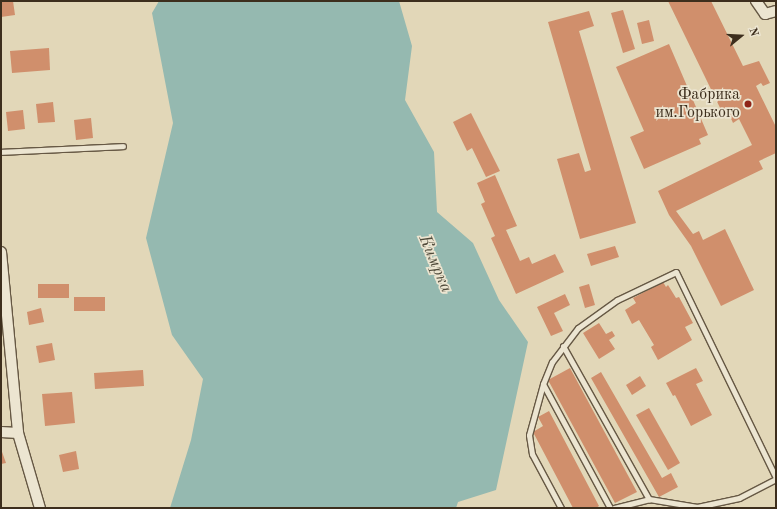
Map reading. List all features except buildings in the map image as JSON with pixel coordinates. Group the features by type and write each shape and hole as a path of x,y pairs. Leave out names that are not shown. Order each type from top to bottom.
{"street":[{"path":"756,1 765,14 776,11"},
{"path":"1,252 18,433 40,508"},
{"path":"1,432 18,433"}],"lane":[{"path":"1,152 123,146"},
{"path":"561,508 532,454 529,435 543,384 552,362 578,328 617,300 676,272 776,479 739,498 697,507 650,499 614,508"},
{"path":"563,346 650,499"},
{"path":"543,384 610,508"}],"water":[{"name":"Кимрка","path":"159,1 399,1 412,46 405,100 434,152 437,212 473,243 499,300 528,342 496,490 458,502 456,508 170,508 191,440 203,379 172,335 146,238 173,123 152,13"}],"place":[{"name":"Фабрика им.Горького","path":"748,104"}]}
